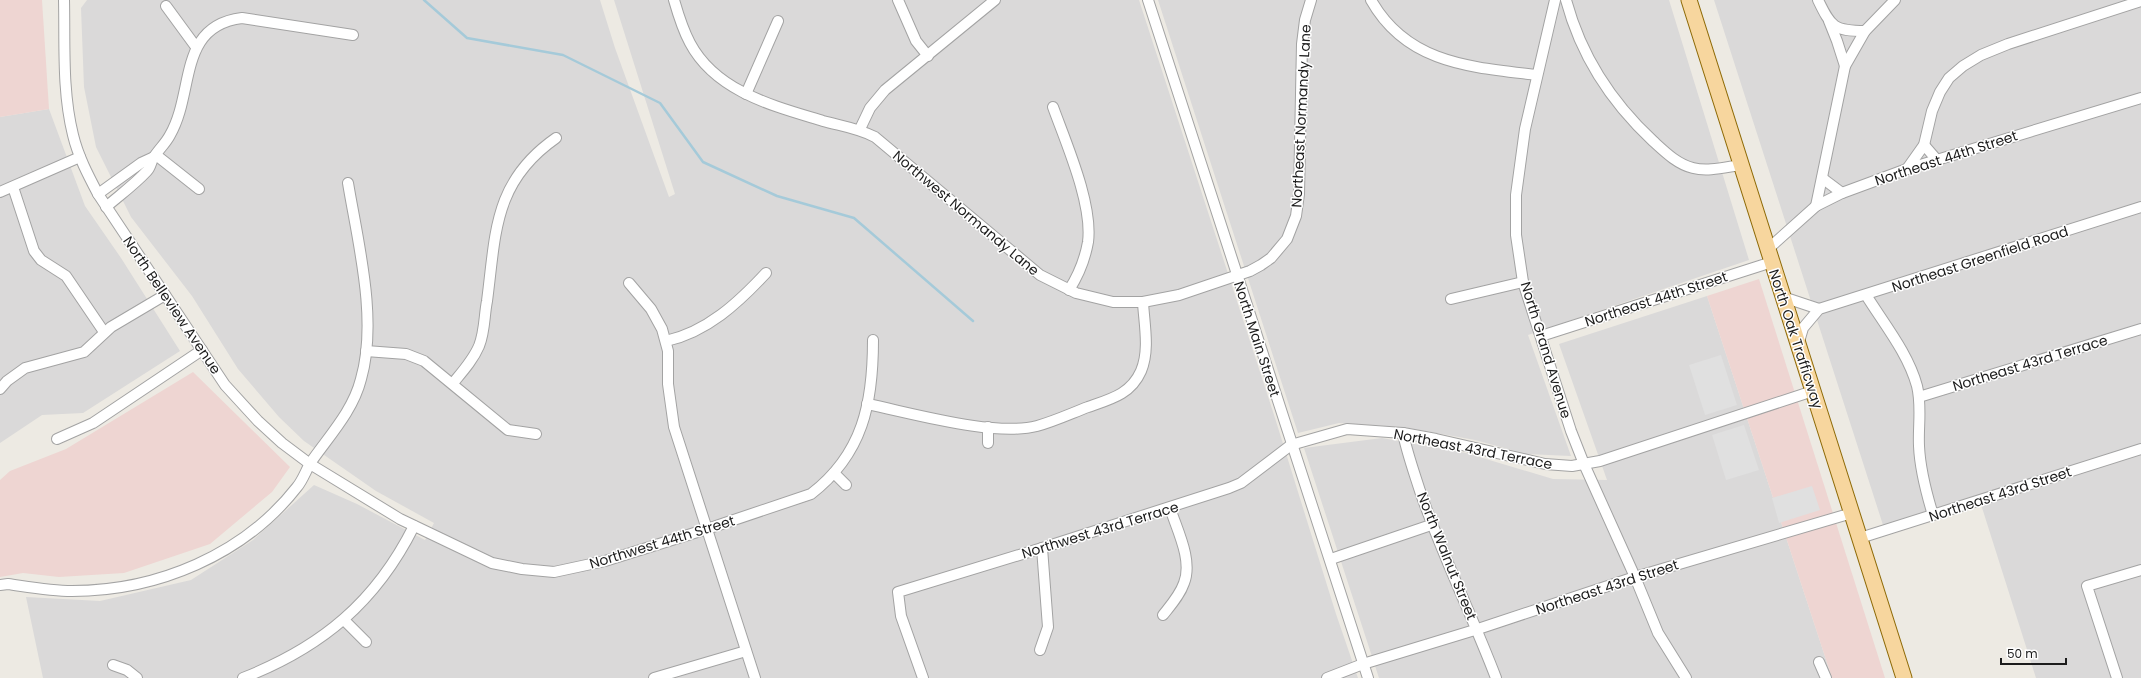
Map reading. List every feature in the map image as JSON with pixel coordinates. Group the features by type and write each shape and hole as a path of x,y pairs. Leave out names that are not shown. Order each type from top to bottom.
{"main road":[{"name":"North Oak Trafficway","path":"1689,0 1904,678"}],"street":[{"name":"North Belleview Avenue","path":"64,0 67,100 73,136 80,157 106,207 202,350 236,397 282,443 310,464 414,526"},
{"name":"Northwest Normandy Lane","path":"674,0 690,44 718,78 746,94 782,108 836,124 860,129 875,138 910,165 1040,275 1069,290 1098,300 1143,302 1179,295 1237,276"},
{"path":"898,0 916,40 928,56"},
{"path":"860,129 864,117 877,98 995,0"},
{"name":"North Main Street","path":"1148,0 1291,445 1331,558 1368,678"},
{"name":"Northeast Normandy Lane","path":"1237,276 1250,272 1271,258 1287,239 1296,216 1299,194 1302,44 1305,20 1311,0"},
{"path":"1371,0 1378,13 1397,34 1420,50 1468,67 1537,75"},
{"path":"1818,0 1829,21 1845,66"},
{"path":"1816,206 1845,66 1865,31 1895,0"},
{"path":"1908,169 1924,145 1932,111 1940,92 1949,78 1963,66 1981,55 2008,44 2141,1"},
{"path":"1554,3 1567,3 1577,33 1599,79 1625,112 1659,146 1678,162 1694,169 1713,170 1741,165"},
{"name":"North Grand Avenue","path":"1554,3 1525,129 1516,195 1516,235 1523,282 1571,431 1584,464 1662,641 1686,678"},
{"path":"166,6 196,47"},
{"path":"106,207 148,170 155,156 170,136 180,113 190,63 196,47 213,29 230,19 242,18 353,35"},
{"path":"746,94 778,21"},
{"path":"1829,21 1844,30 1865,31"},
{"name":"Northeast 44th Street","path":"1541,336 1770,255 1816,206 1842,193 1908,169 2141,98"},
{"path":"1054,107 1085,207 1088,232 1088,242 1081,266 1069,290"},
{"path":"453,383 471,362 482,335 499,217 505,197 522,168 540,149 556,138"},
{"path":"1924,145 1937,160"},
{"path":"155,156 199,189"},
{"path":"98,194 141,163 155,156"},
{"path":"0,192 80,157"},
{"path":"1822,178 1842,193"},
{"path":"1,585 71,591 102,589 140,582 186,569 224,551 256,528 298,486 310,464 347,413 361,380 366,351 366,295 348,183"},
{"path":"13,187 34,251 41,260 66,276 104,332"},
{"name":"Northeast Greenfield Road","path":"1819,309 2141,207"},
{"path":"666,341 687,335 706,325 740,301 766,273"},
{"path":"1452,299 1523,282"},
{"path":"628,283 657,318 666,341 668,384 674,427 755,678"},
{"path":"0,389 7,381 25,368 84,352 104,332 165,295"},
{"path":"1866,295 1910,366 1919,397 1919,448 1921,470 1933,515"},
{"path":"1783,297 1819,309 1803,328 1798,345"},
{"path":"867,404 988,427 1036,426 1125,393 1140,373 1145,355 1143,302"},
{"name":"Northeast 43rd Terrace","path":"1919,397 2141,329"},
{"name":"Northwest 44th Street","path":"414,526 492,563 522,569 554,572 612,559 811,494 834,473 848,456 857,439 867,404 872,368 873,340"},
{"path":"57,439 93,423 202,350"},
{"path":"366,351 412,356 435,368 508,430 536,434"},
{"name":"Northeast 43rd Terrace","path":"1291,445 1347,429 1403,433 1436,438 1545,464 1566,466 1600,461 1813,391"},
{"path":"988,427 988,443"},
{"name":"North Walnut Street","path":"1403,433 1406,448 1432,525 1478,629 1496,678"},
{"name":"Northwest 43rd Terrace","path":"923,678 901,616 898,592 1170,508 1241,483 1291,445"},
{"name":"Northeast 43rd Street","path":"1860,538 2141,449"},
{"path":"834,473 846,485"},
{"path":"1163,614 1177,598 1184,583 1186,573 1186,560 1170,508"},
{"name":"Northeast 43rd Street","path":"1327,678 1363,664 1478,629 1635,577 1852,512"},
{"path":"1331,558 1432,525"},
{"path":"243,678 292,656 326,635 344,620 382,580 400,552 414,526"},
{"path":"1040,650 1048,627 1042,548"},
{"path":"2116,678 2087,586 2141,570"},
{"path":"344,620 366,642"},
{"path":"654,678 746,651"},
{"path":"1819,662 1826,678"},
{"path":"113,665 127,670 137,678"}],"shaded area":[{"path":"0,0 42,0 49,109 0,117"},
{"path":"87,0 600,0 615,48 669,197 675,194 614,0 1139,0 1275,418 1336,614 1358,678 43,678 26,597 100,601 191,580 253,540 314,485 357,504 425,540 434,523 376,491 304,441 279,417 238,369 192,296 131,217 96,147 84,87 81,8"},
{"path":"1158,0 1669,0 1749,260 1528,335 1571,456 1526,454 1475,440 1403,427 1339,423 1298,433"},
{"path":"1714,0 2141,0 2141,678 2036,678 1978,495 1883,525"},
{"path":"49,109 85,206 121,258 180,351 83,413 42,415 0,443 0,117"},
{"path":"1759,279 1885,678 1832,678 1707,296"},
{"path":"1707,296 1832,678 1379,678 1304,448 1382,438 1466,453 1553,479 1607,480 1559,344"},
{"path":"1721,355 1737,405 1705,415 1689,365"},
{"path":"193,372 290,467 272,492 210,544 124,573 59,577 23,573 0,577 0,480 10,471 66,449"},
{"path":"1744,425 1759,470 1726,480 1712,435"},
{"path":"1812,486 1820,510 1779,523 1772,498"}],"waterway":[{"path":"424,0 467,38 563,55 660,103 703,162 777,196 854,218 973,321"}]}
